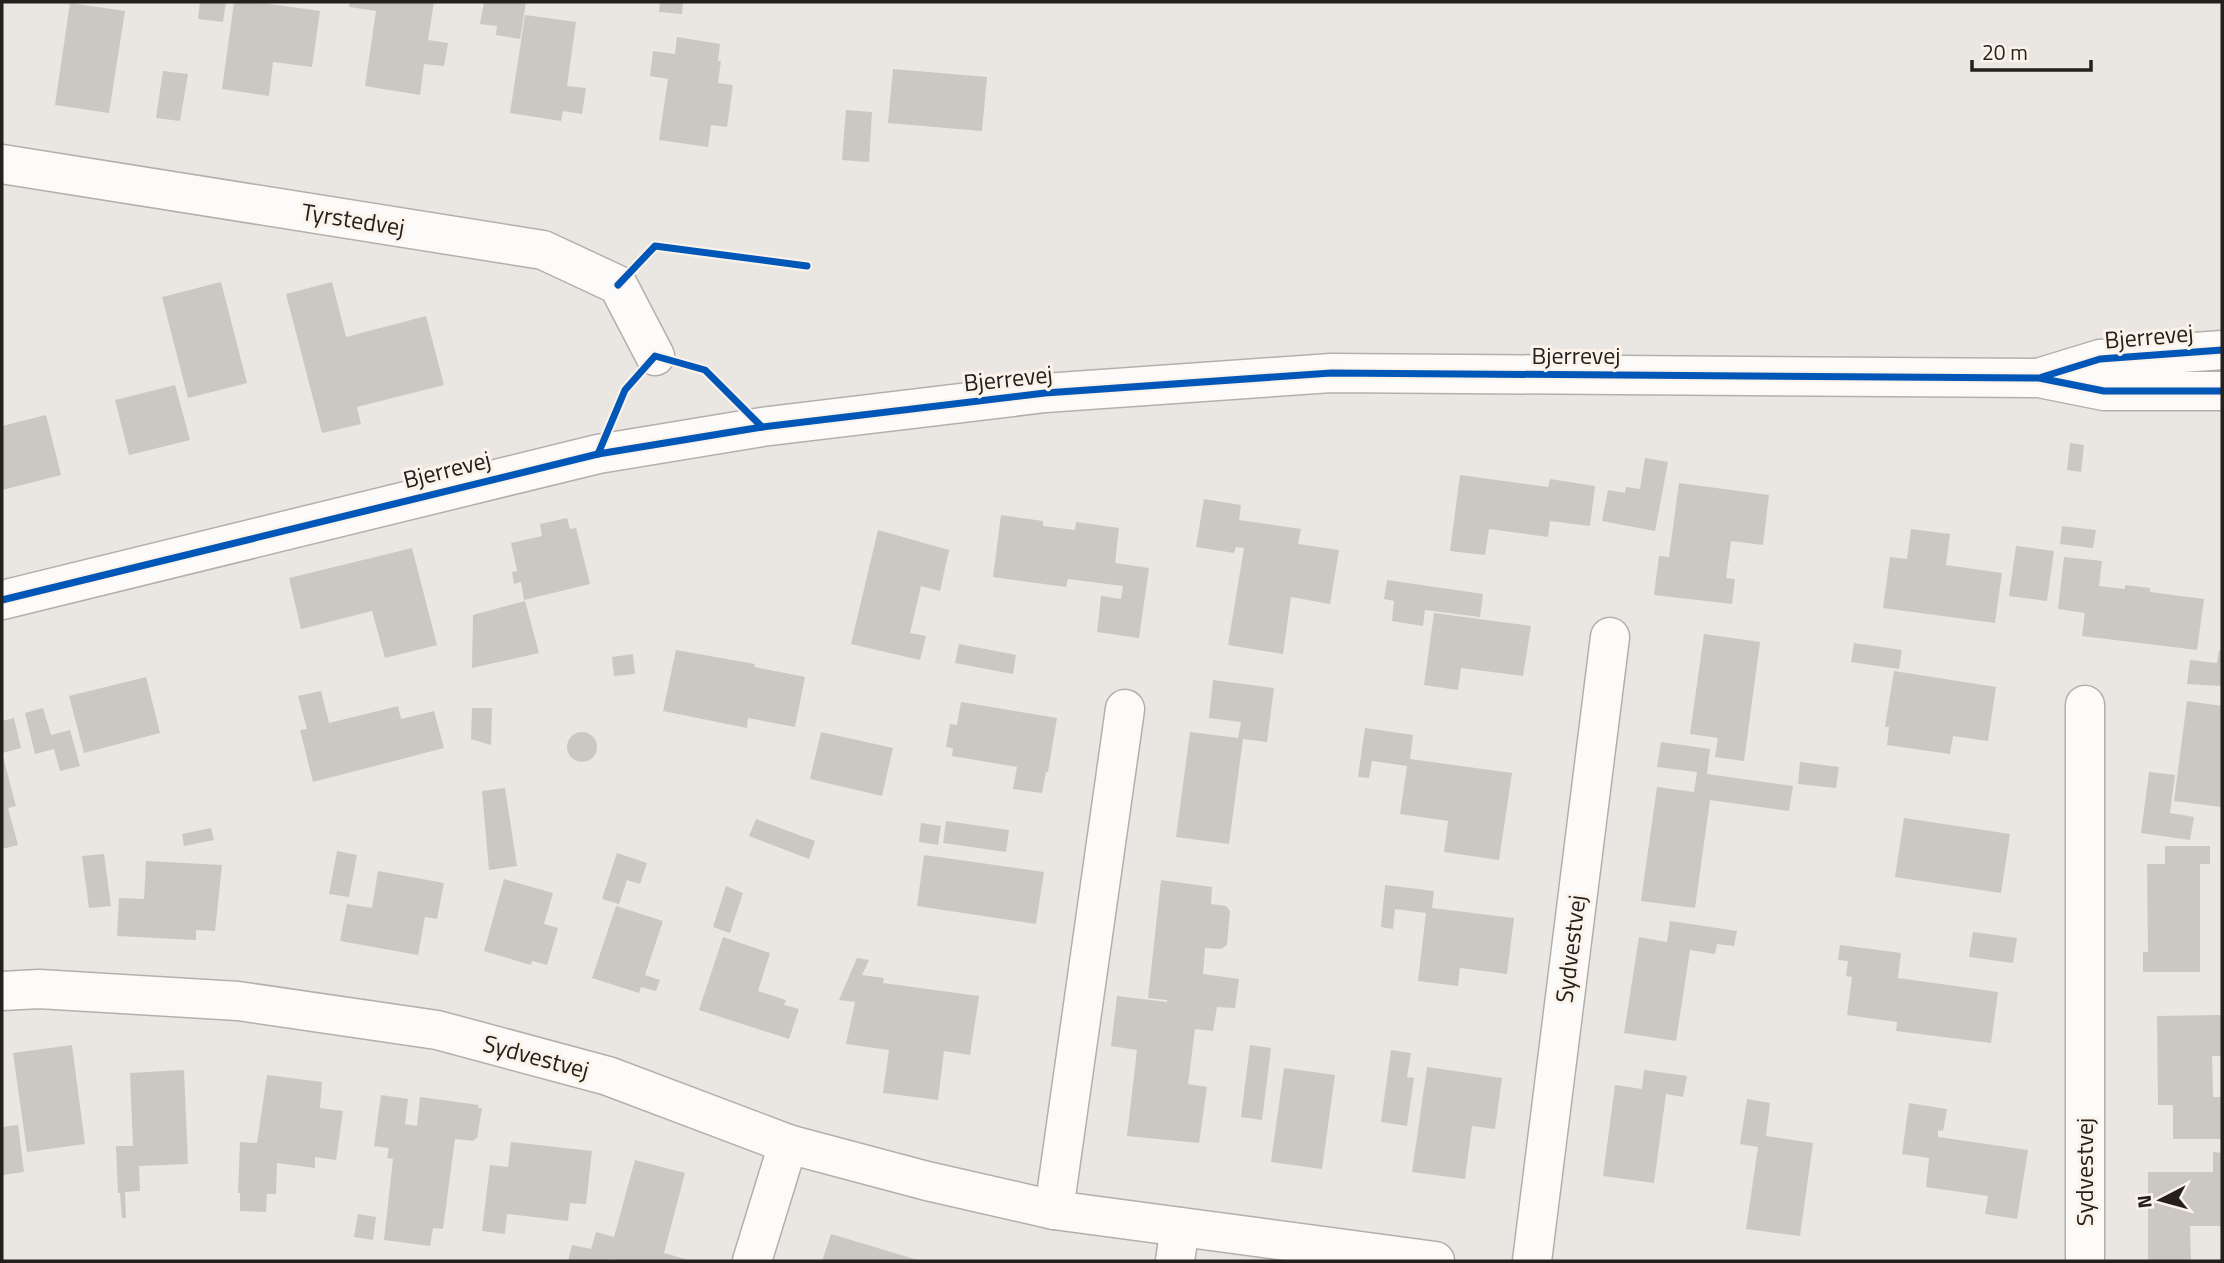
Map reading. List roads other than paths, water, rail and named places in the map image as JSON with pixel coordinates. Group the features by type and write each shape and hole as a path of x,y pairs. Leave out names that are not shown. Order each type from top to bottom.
{"street":[{"name":"Tyrstedvej","path":"2,164 543,250 618,285 655,356"},
{"name":"Bjerrevej","path":"2039,378 2100,359 2222,350"},
{"name":"Bjerrevej","path":"2,600 598,454 728,431 1045,393 1331,373 2039,378 2104,391 2222,391"},
{"name":"Sydvestvej","path":"1532,1261 1610,637"},
{"name":"Sydvestvej","path":"2085,705 2085,1261"},
{"path":"1054,1210 1125,709"},
{"name":"Sydvestvej","path":"2,991 39,989 238,1001 437,1030 608,1076 788,1144 927,1181 1054,1210 1177,1244 1434,1261"},
{"path":"752,1261 788,1144"}]}
